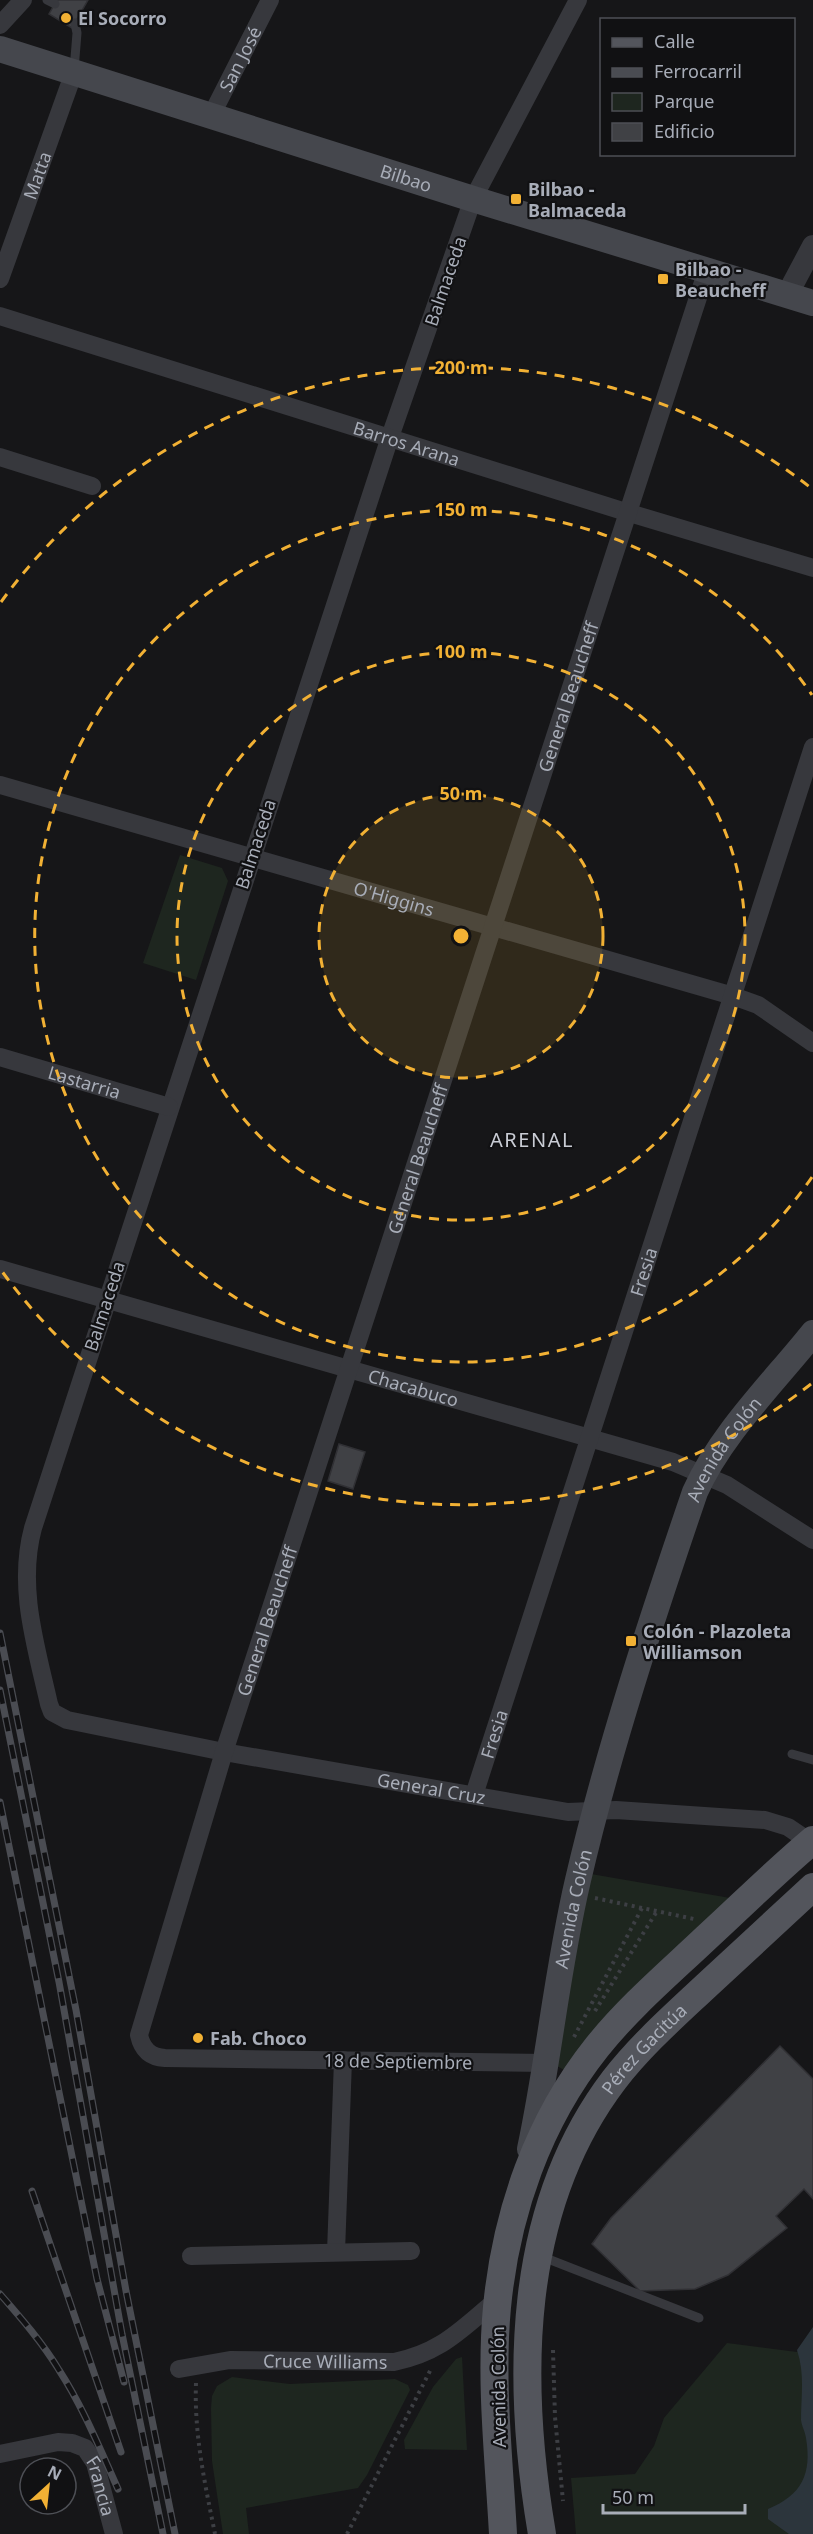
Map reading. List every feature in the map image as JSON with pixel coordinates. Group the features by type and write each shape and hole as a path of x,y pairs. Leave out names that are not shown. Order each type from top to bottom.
{"main road":[{"name":"Bilbao","path":"0,49 473,199 813,303"},
{"name":"Avenida Colón","path":"502,2534 495,2390 498,2299 506,2250 521,2190 546,2063 570,1917 595,1811 683,1528 704,1473 722,1445 813,1333"},
{"name":"Pérez Gacitúa","path":"521,2190 542,2137 558,2106 598,2046 653,1988 812,1841"},
{"name":"Pérez Gacitúa","path":"538,2255 549,2207 570,2152 614,2081 650,2038 813,1887"},
{"name":"Avenida Colón","path":"538,2255 530,2322 528,2397 542,2534"}],"street":[{"path":"0,25 23,0"},
{"name":"San José","path":"211,116 270,0"},
{"name":"Balmaceda","path":"52,1712 28,1610 29,1541 251,857 390,437 473,199 578,0"},
{"name":"Matta","path":"0,279 74,72"},
{"path":"787,295 813,246"},
{"name":"General Beaucheff","path":"145,2049 139,2035 140,2027 224,1752 626,512 707,270"},
{"name":"Barros Arana","path":"0,316 626,512 813,568"},
{"path":"0,457 92,486"},
{"name":"Fresia","path":"474,1795 813,747"},
{"name":"O'Higgins","path":"0,785 733,996 758,1005 813,1043"},
{"name":"Lastarria","path":"0,1057 169,1107"},
{"name":"Chacabuco","path":"0,1269 349,1368 704,1473 728,1485 813,1540"},
{"name":"General Cruz","path":"52,1712 68,1720 224,1752 568,1812 616,1810 765,1820 788,1827 812,1841"},
{"name":"18 de Septiembre","path":"145,2049 158,2058 546,2063"},
{"path":"336,2253 343,2060"},
{"path":"190,2256 411,2251"},
{"name":"Cruce Williams","path":"179,2369 230,2360 394,2361 417,2356 441,2345 464,2330 498,2299"},
{"path":"464,2330 480,2330 496,2338"},
{"name":"Francia","path":"0,2454 58,2442 79,2445 90,2452 114,2534"}],"lane":[{"path":"74,72 77,33 75,23"},
{"path":"792,1754 813,1760"},
{"path":"538,2255 699,2318"}],"path":[{"path":"592,1897 703,1920"},
{"path":"572,2043 642,1908"},
{"path":"577,2040 657,1911"},
{"path":"347,2534 425,2382 441,2345"},
{"path":"553,2346 555,2416 564,2512"},
{"path":"197,2364 195,2412 200,2454 215,2534"}],"green space":[{"path":"180,855 222,868 228,881 196,980 143,963"},
{"path":"591,1874 736,1899 566,2071 557,2066 573,1953"},
{"path":"813,2331 813,2534 576,2534 571,2478 635,2474 654,2446 664,2418 727,2343 797,2352"},
{"path":"462,2357 467,2450 405,2449 404,2440 433,2387 456,2359"},
{"path":"232,2377 290,2384 395,2379 408,2385 410,2390 367,2475 358,2488 246,2508 249,2534 223,2534 212,2461 211,2408 212,2396 217,2386"}],"shaded area":[{"path":"813,2327 813,2534 789,2534 768,2519 768,2509 797,2490 806,2473 806,2436 801,2420 802,2376 797,2350"}],"building":[{"path":"57,0 88,0 72,28 49,14"},
{"path":"339,1444 365,1452 353,1489 328,1481"},
{"path":"780,2046 813,2079 813,2199 804,2189 776,2216 787,2228 728,2275 695,2289 640,2291 592,2244 611,2218"}],"railway":[{"path":"0,1633 76,2010 126,2291 175,2534"},
{"path":"0,1690 59,1982 122,2334 163,2534"},
{"path":"0,1802 97,2279 124,2382"},
{"path":"32,2191 121,2452"},
{"path":"0,2294 38,2340 68,2384 91,2428 118,2489"}],"place":[{"name":"El Socorro","path":"66,18"},
{"name":"Bilbao - Balmaceda","path":"516,199"},
{"name":"Bilbao - Beaucheff","path":"663,279"},
{"name":"Colón - Plazoleta Williamson","path":"631,1641"},
{"name":"Fab. Choco","path":"198,2038"}],"district":[{"name":"ARENAL","path":"532,1139"}]}
